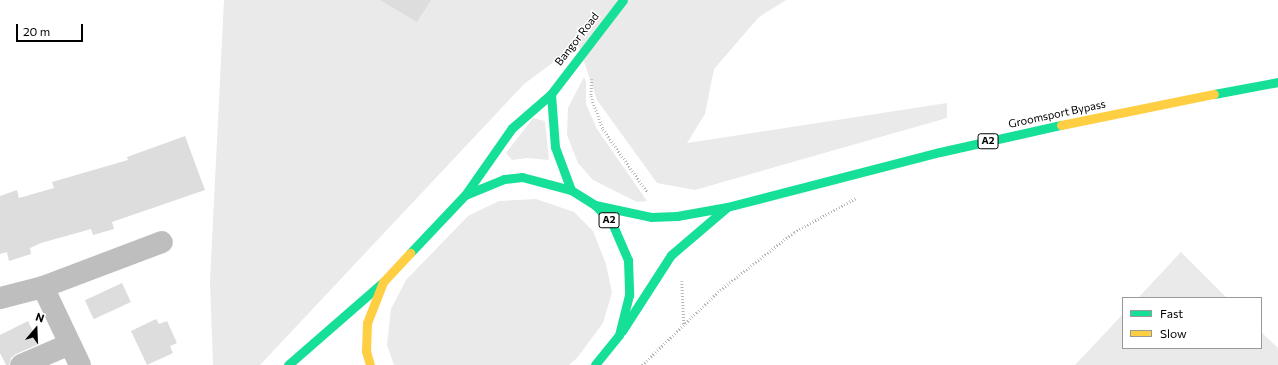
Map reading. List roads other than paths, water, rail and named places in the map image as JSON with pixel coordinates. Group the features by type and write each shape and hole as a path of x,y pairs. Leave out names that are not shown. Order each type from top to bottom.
{"main road":[{"name":"Bangor Road","path":"465,195 512,128 551,94 624,0"},
{"name":"Groomsport Bypass","path":"595,205 651,217 677,216 727,207 940,152 1147,106 1278,82"},
{"path":"551,94 555,146 571,190"},
{"name":"A2","path":"370,365 366,351 367,324 383,282 465,195 504,179 522,177 571,190 595,205 612,223 628,260 629,295 619,335 595,365"},
{"name":"Groomsport Bypass","path":"619,335 671,255 727,207"},
{"path":"288,365 383,282"}],"street":[{"path":"0,298 47,295 162,242"},
{"path":"47,295 80,365"},
{"path":"20,365 70,344"}]}
